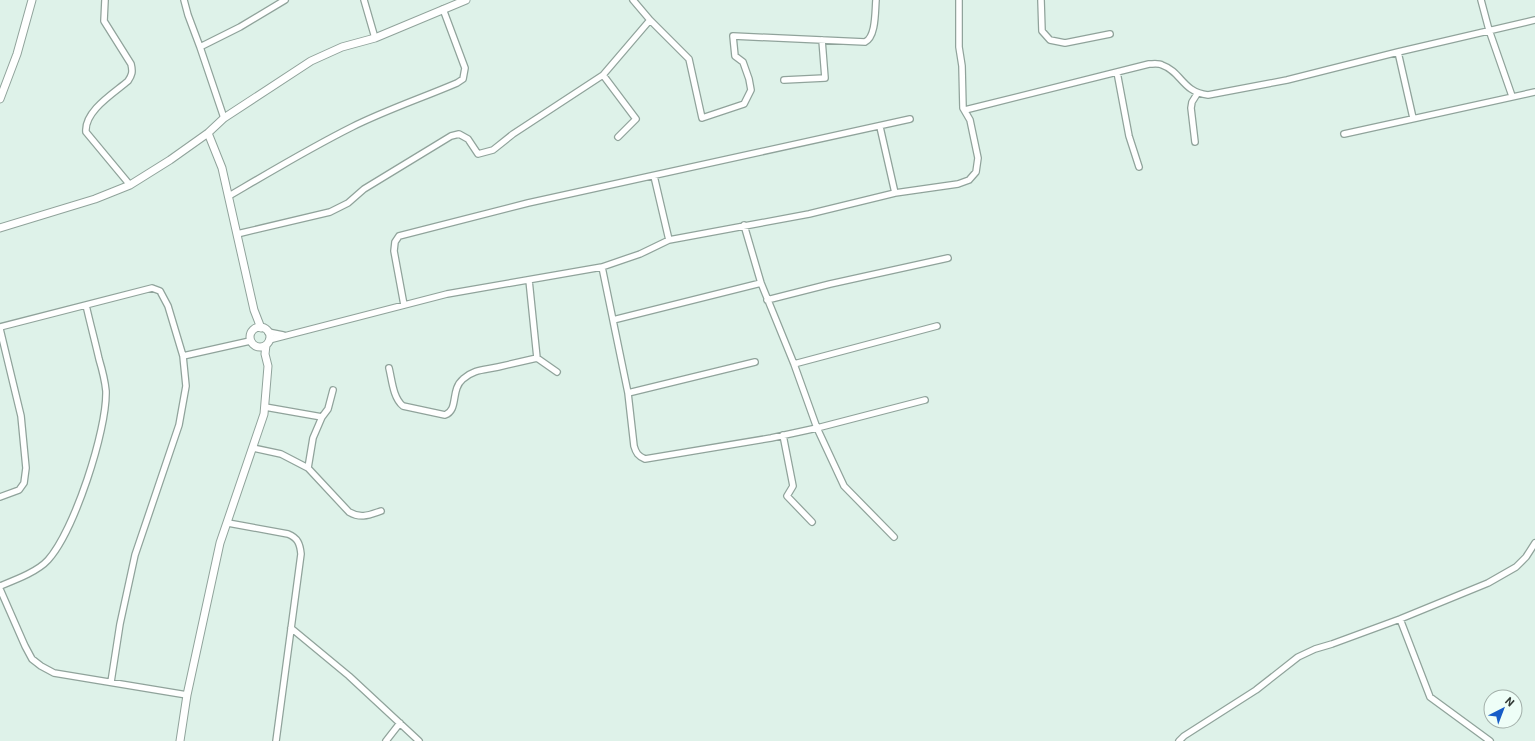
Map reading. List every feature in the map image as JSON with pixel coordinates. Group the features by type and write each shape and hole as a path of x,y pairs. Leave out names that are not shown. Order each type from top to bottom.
{"street":[{"path":"0,99 17,54 32,0"},
{"path":"105,0 104,21 131,64 132,76 93,111 85,127 86,132 130,185"},
{"path":"184,0 224,118"},
{"path":"200,46 260,16 284,0"},
{"path":"364,0 375,38"},
{"path":"0,228 95,199 130,185 170,160 208,132 224,118 310,61 342,47 375,38 466,0"},
{"path":"633,0 650,20 689,59 702,118 744,104 751,90 743,62 735,56 733,36 865,42 869,40 872,35 876,0"},
{"path":"254,310 250,341 255,346 264,344 283,335 447,294 602,267 640,254 669,240 810,214 895,193 958,184 969,180 976,172 978,158 970,120 963,108 962,66 959,47 959,0"},
{"path":"1041,0 1042,31 1050,40 1066,42 1110,34"},
{"path":"1481,0 1489,30 1512,96"},
{"path":"229,196 309,149 352,126 457,83 463,79 465,68 443,10"},
{"path":"237,234 330,212 348,203 371,185 451,136 459,134 468,139 478,154 493,150 513,134 603,75 650,20"},
{"path":"965,110 1150,64 1161,64 1174,72 1185,85 1197,94 1208,95 1287,80 1535,20"},
{"path":"784,80 825,78 822,40"},
{"path":"1398,52 1413,118"},
{"path":"1117,72 1129,136 1139,167"},
{"path":"603,75 636,119 618,137"},
{"path":"1344,134 1535,92"},
{"path":"1195,142 1191,108 1192,102 1197,94"},
{"path":"404,305 394,251 395,242 399,236 528,203 880,127 910,119"},
{"path":"880,127 895,193"},
{"path":"208,132 222,168 254,310 261,328 268,332 283,335"},
{"path":"654,176 669,240"},
{"path":"744,225 767,300 794,364 816,428 844,486 894,537"},
{"path":"767,300 830,284 948,258"},
{"path":"602,267 628,393 634,446 640,457 645,459 783,435 925,400"},
{"path":"529,280 538,358 557,372"},
{"path":"614,320 761,283"},
{"path":"0,497 19,490 24,483 26,468 21,416 0,328 148,289 156,289 163,296 168,306 183,356 186,386 179,426 135,555 120,624 111,682"},
{"path":"86,305 106,391 100,433 86,481 68,526 57,548 47,561 26,575 0,587 25,646 32,659 41,666 54,673 186,695"},
{"path":"794,364 938,326"},
{"path":"252,331 261,328"},
{"path":"180,741 186,695 220,543 264,414 268,366 264,344 268,332"},
{"path":"183,356 250,341"},
{"path":"389,368 400,404 403,406 445,415 448,414 453,408 455,390 458,383 467,375 483,369 496,368 538,358"},
{"path":"628,393 755,362"},
{"path":"308,468 313,438 322,417 328,409 334,390"},
{"path":"265,407 322,417"},
{"path":"783,435 793,486 786,496 812,522"},
{"path":"253,448 281,454 308,468 349,512 356,516 364,517 381,511"},
{"path":"228,523 288,534 297,539 300,545 301,554 276,741"},
{"path":"1179,741 1184,736 1256,690 1298,657 1315,649 1400,619 1494,580 1516,567 1526,557 1535,543"},
{"path":"1400,619 1430,697 1490,741"},
{"path":"291,628 349,676 419,741"},
{"path":"386,741 400,723"}]}
